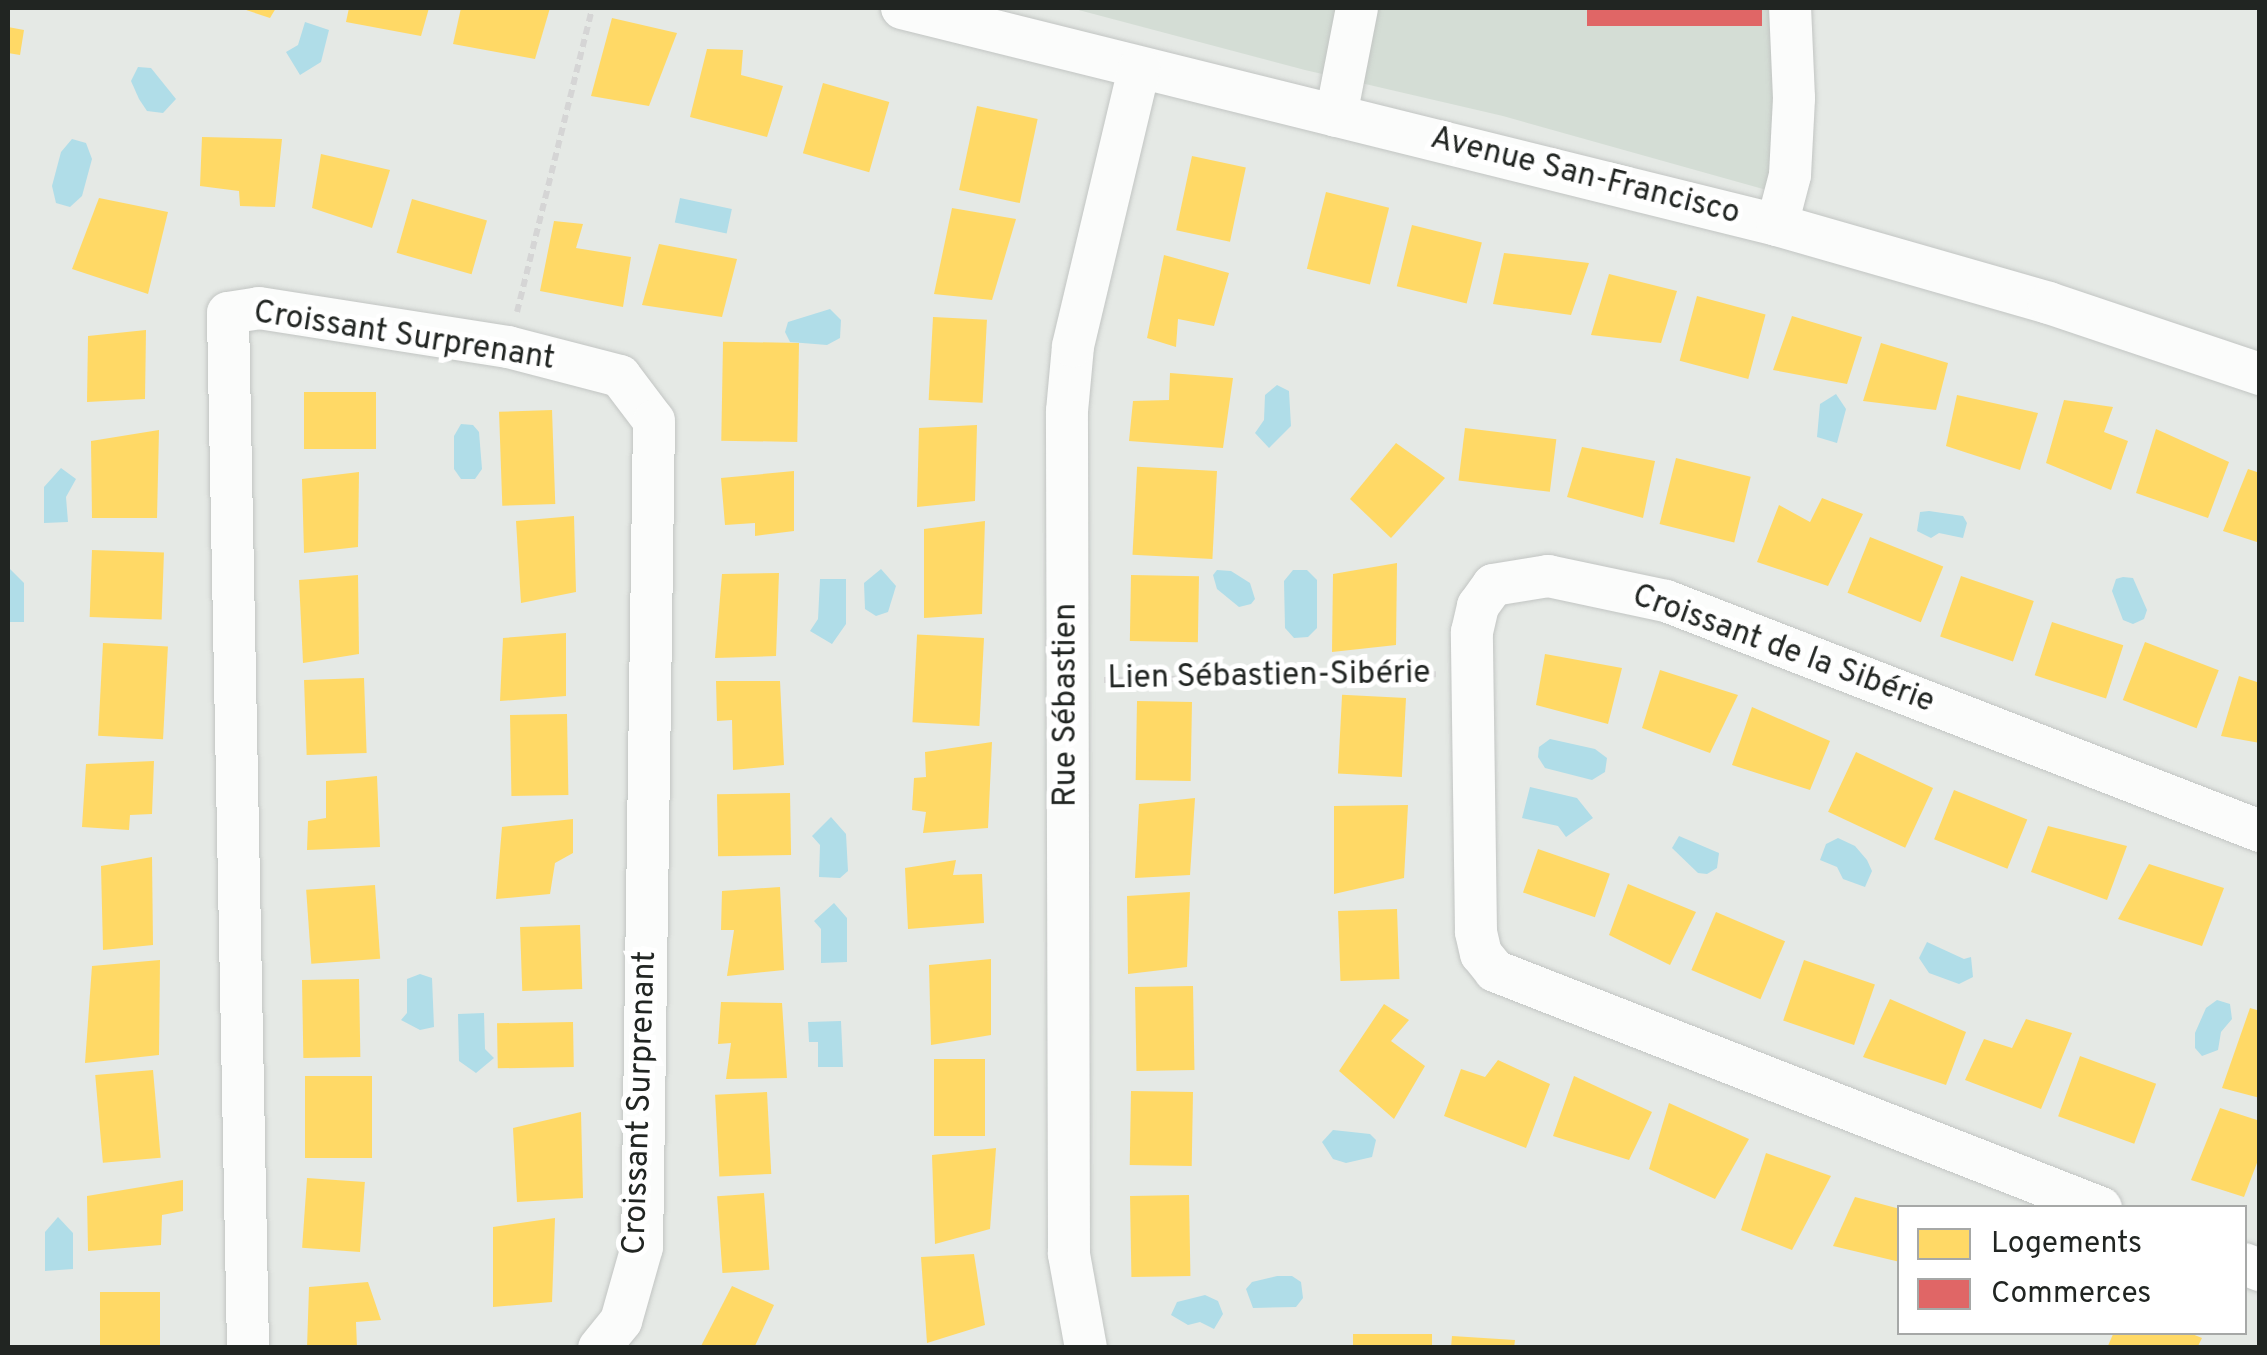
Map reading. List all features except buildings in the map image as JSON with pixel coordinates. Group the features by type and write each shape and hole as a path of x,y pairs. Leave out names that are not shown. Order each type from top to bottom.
{"street":[{"path":"1336,116 1357,8"},
{"path":"1777,225 1790,175 1794,98 1790,8"},
{"name":"Avenue San-Francisco","path":"929,11 1139,68 1777,225 2050,303 2260,374"},
{"name":"Rue Sébastien","path":"1086,1348 1069,1254 1067,410 1073,346 1139,68"},
{"name":"Croissant Surprenant","path":"248,1348 228,313 259,308 508,346 620,376 654,421 642,1247 620,1320 599,1348"},
{"name":"Croissant de la Sibérie","path":"2093,1205 1496,971 1481,954 1476,932 1472,632 1478,606 1492,585 1548,576 1666,601 2260,831"}],"path":[{"path":"515,322 592,8"},
{"name":"Lien Sébastien-Sibérie","path":"1066,680 1472,674"}],"shaded area":[{"path":"1071,8 1800,8 1799,199 1503,116 1305,70"}],"water":[{"path":"305,22 329,30 321,62 300,75 286,52 298,45"},
{"path":"138,67 151,68 176,99 163,113 147,111 139,99 131,81"},
{"path":"72,139 86,143 92,159 82,196 70,207 56,203 52,186 61,152"},
{"path":"680,198 732,209 727,233 675,222"},
{"path":"830,309 841,320 840,338 827,345 790,342 785,332 788,322"},
{"path":"1277,385 1289,391 1291,426 1269,448 1255,433 1264,420 1265,395"},
{"path":"1836,394 1846,409 1837,443 1817,437 1820,404"},
{"path":"461,424 473,425 479,432 482,469 475,479 461,479 454,469 454,436"},
{"path":"61,468 76,479 66,497 68,522 44,523 44,487"},
{"path":"1920,512 1963,516 1967,523 1963,538 1939,533 1931,538 1917,531"},
{"path":"8,567 24,583 24,622 8,622"},
{"path":"881,569 896,586 888,612 876,616 865,609 864,583"},
{"path":"1217,570 1231,571 1250,583 1255,599 1251,604 1239,607 1217,589 1213,575"},
{"path":"1293,570 1307,570 1317,580 1317,628 1308,637 1294,638 1285,628 1284,581"},
{"path":"2133,578 2147,610 2144,619 2133,624 2123,620 2112,591 2116,579"},
{"path":"820,579 846,579 846,624 832,644 810,631 818,619"},
{"path":"1550,739 1595,749 1607,758 1605,772 1592,780 1545,768 1538,757 1539,747"},
{"path":"1530,787 1577,798 1593,818 1566,837 1558,826 1522,818"},
{"path":"831,817 846,834 848,871 840,878 819,877 820,845 812,836"},
{"path":"1679,836 1719,853 1717,868 1707,874 1698,873 1672,848"},
{"path":"1838,838 1855,846 1867,860 1872,871 1865,887 1843,879 1837,867 1820,860 1826,844"},
{"path":"834,903 847,918 847,962 821,963 821,929 814,921"},
{"path":"1927,942 1964,959 1971,957 1973,977 1959,984 1929,973 1919,958"},
{"path":"420,974 432,978 434,1027 420,1030 401,1020 407,1013 407,979"},
{"path":"2217,1000 2230,1004 2232,1019 2221,1032 2218,1050 2202,1056 2195,1048 2195,1033 2206,1008"},
{"path":"484,1013 485,1049 494,1058 476,1073 459,1061 458,1014"},
{"path":"841,1021 843,1067 818,1067 818,1042 809,1042 808,1022"},
{"path":"1333,1130 1370,1134 1376,1140 1372,1157 1346,1163 1333,1159 1322,1142"},
{"path":"58,1217 73,1233 73,1269 45,1271 45,1232"},
{"path":"1292,1276 1301,1282 1303,1298 1296,1307 1253,1308 1246,1289 1252,1282"},
{"path":"1205,1295 1218,1301 1223,1314 1214,1329 1200,1322 1188,1325 1171,1315 1177,1302"}]}
